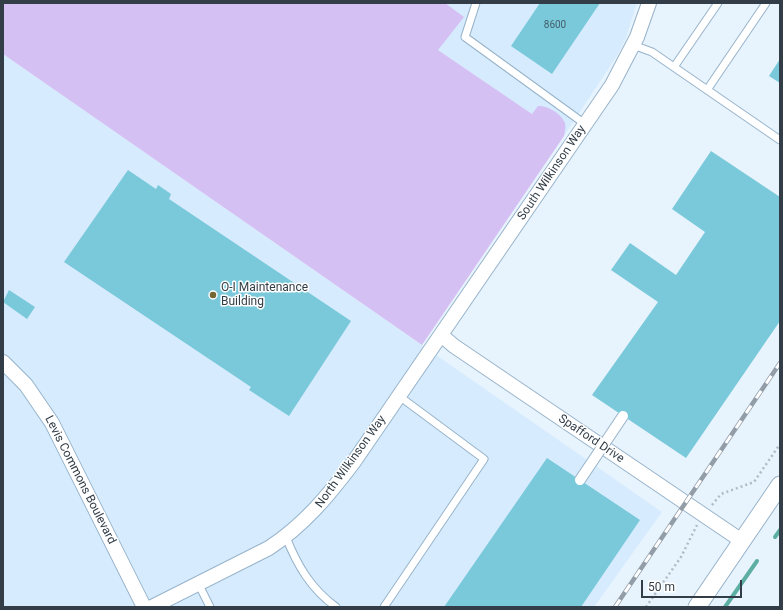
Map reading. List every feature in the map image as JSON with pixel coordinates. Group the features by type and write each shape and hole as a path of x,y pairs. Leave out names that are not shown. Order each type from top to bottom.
{"street":[{"name":"South Wilkinson Way","path":"441,335 612,85 633,45 649,3"},
{"name":"North Wilkinson Way","path":"152,607 199,585 269,548 286,537 309,518 325,500 441,335"},
{"name":"Spafford Drive","path":"441,335 454,346 742,541"},
{"name":"Levis Commons Boulevard","path":"3,362 26,385 52,422 144,607"},
{"path":"580,480 623,416"},
{"path":"697,607 780,485"}],"lane":[{"path":"476,3 465,37 585,124"},
{"path":"674,67 718,3"},
{"path":"707,90 766,3"},
{"path":"633,45 652,52 780,140"},
{"path":"384,607 484,459 399,396"},
{"path":"286,537 294,558 309,582 336,607"},
{"path":"199,585 210,607"}],"path":[{"path":"712,505 721,494 733,488 754,482 780,444"},
{"path":"646,607 681,557 697,525"}],"shaded area":[{"path":"3,3 445,3 464,17 438,50 532,114 538,106 546,107 554,111 561,116 565,123 564,136 422,345 3,54"},
{"path":"401,3 637,3 626,38 617,56 564,136 391,18"},
{"path":"3,54 662,512 594,607 3,607"}],"building":[{"path":"540,3 600,3 552,74 511,46"},
{"path":"780,59 780,83 769,76"},
{"path":"711,151 780,197 780,321 686,458 592,395 658,302 611,270 630,243 676,275 705,232 672,209"},
{"name":"O-I Maintenance Building","path":"128,170 156,189 158,185 171,194 169,199 351,321 289,416 249,390 251,387 64,262"},
{"path":"9,290 35,307 27,319 3,302"},
{"path":"547,458 640,520 581,607 444,607"}],"waterway":[{"path":"775,537 780,530"},
{"path":"725,607 757,561"}],"railway":[{"path":"615,607 780,363"}],"place":[{"name":"O-I Maintenance Building","path":"213,295"}]}
